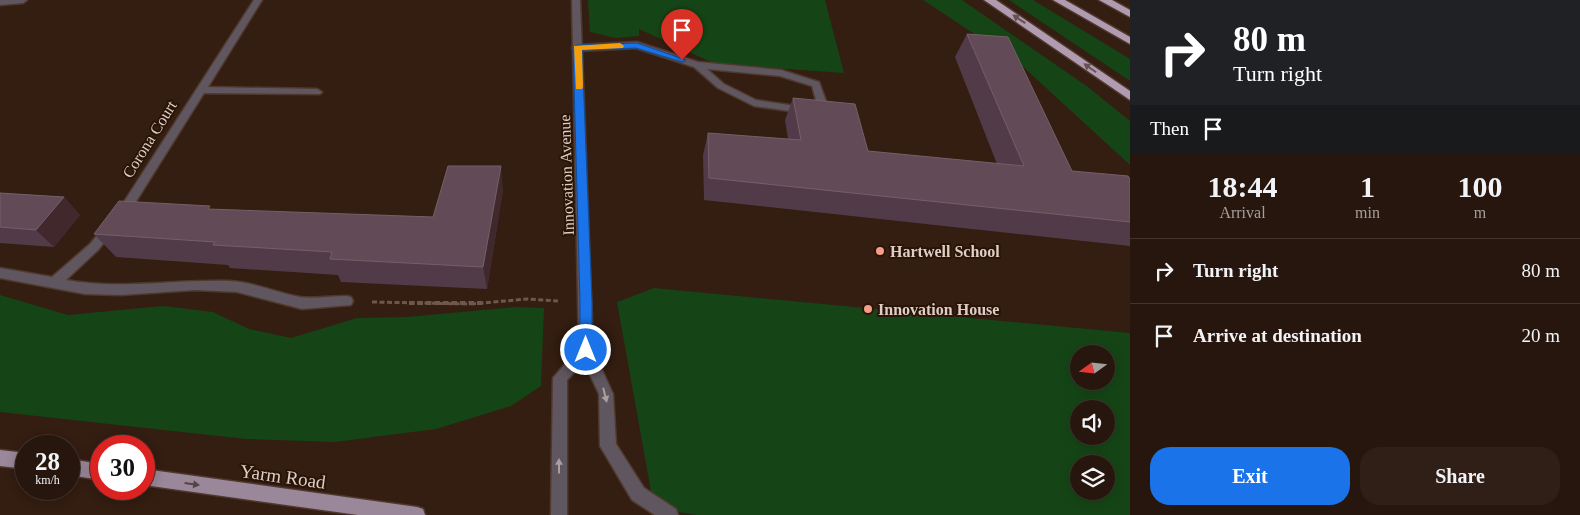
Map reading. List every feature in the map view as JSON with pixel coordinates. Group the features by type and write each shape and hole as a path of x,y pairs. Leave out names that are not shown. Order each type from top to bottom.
{"highway":[{"path":"989,0 1130,96"},
{"path":"1058,0 1130,41"},
{"path":"1104,0 1130,14"}],"main road":[{"path":"0,458 15,460"},
{"name":"Yarm Road","path":"155,479 417,515"}],"street":[{"name":"Corona Court","path":"54,283 94,247 126,208 258,0"},
{"name":"Innovation Avenue","path":"576,0 586,350"},
{"path":"0,2 19,1"},
{"path":"0,12 19,1"},
{"path":"577,48 637,45 697,65 781,73 816,84 821,102 804,110 754,103 721,86 697,65"},
{"path":"201,90 317,92"},
{"path":"0,273 85,289 121,290 195,285 237,287 302,303 346,300"},
{"path":"559,515 560,378 586,350 606,394 608,446 638,494 670,515"}],"path":[{"path":"346,300 471,304 528,299 586,302"}],"green space":[{"path":"588,0 825,0 844,73 715,64 639,29 639,36 615,38 590,32"},
{"path":"923,0 962,0 1088,87 1130,121 1130,165 1020,64"},
{"path":"1009,0 1033,0 1130,59 1130,81"},
{"path":"654,288 1130,333 1130,515 697,515 654,508 617,302"},
{"path":"0,295 68,315 163,306 213,312 249,329 291,338 357,318 407,317 516,307 544,308 541,386 511,406 436,429 335,442 246,439 0,412"}],"building":[{"path":"967,34 1008,37 1072,171 1128,176 1130,179 1130,222 709,178 708,133 801,140 793,98 855,104 868,151 1024,166"},
{"path":"448,166 501,166 483,267 330,259 332,252 213,245 215,242 94,234 119,201 210,206 208,209 433,217"},
{"path":"0,193 64,197 36,230 0,227"}],"slow traffic":[{"path":"579,87 577,48 620,46"}],"place":[{"name":"Hartwell School","path":"880,251"},
{"name":"Innovation House","path":"868,309"}],"route":[{"path":"586,350 577,48 637,45 682,60"}]}
